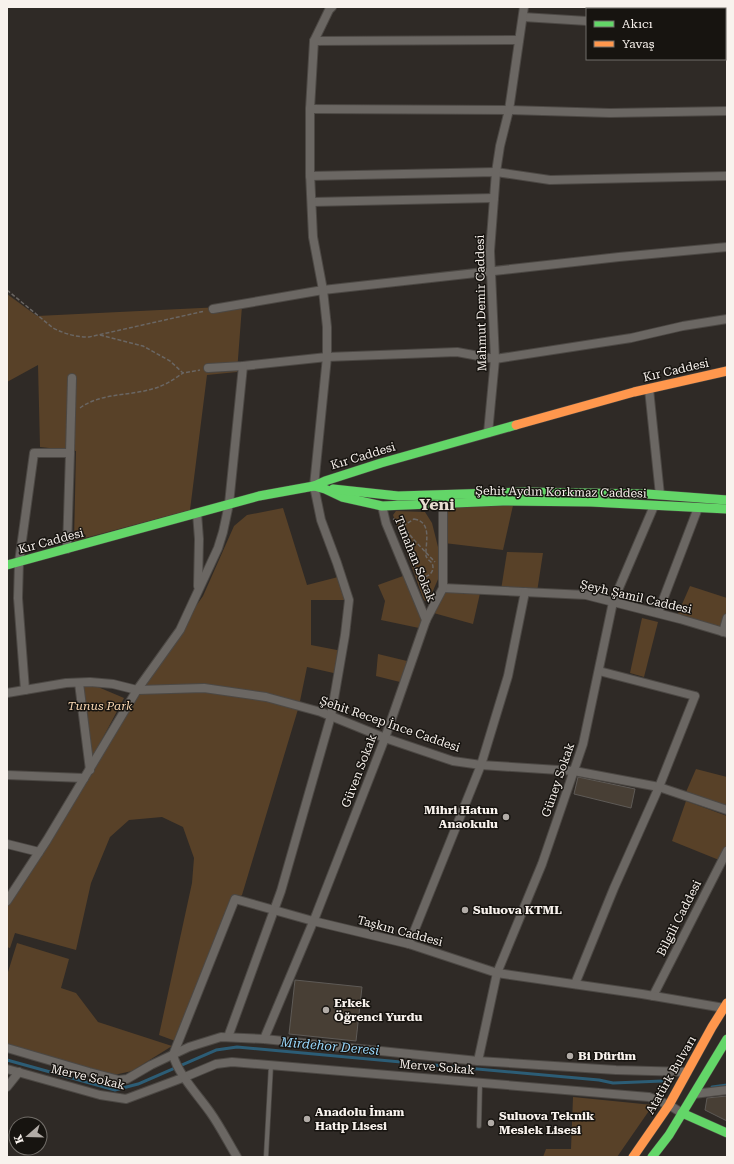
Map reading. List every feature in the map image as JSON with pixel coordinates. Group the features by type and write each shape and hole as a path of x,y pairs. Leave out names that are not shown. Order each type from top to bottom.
{"main road":[{"name":"Kır Caddesi","path":"7,565 259,496 314,486 381,463 649,389 724,373"},
{"name":"Şehit Aydın Korkmaz Caddesi","path":"314,486 325,489 342,497 382,506 503,501 591,502 727,509"},
{"name":"Şehit Aydın Korkmaz Caddesi","path":"325,489 340,489 365,494 398,496 515,492 660,495 727,500"},
{"name":"Atatürk Bulvarı","path":"633,1157 669,1106 725,1006"},
{"path":"652,1157 669,1135 726,1042"},
{"path":"682,1113 727,1133"}],"street":[{"path":"228,1037 274,910 298,833 331,716 345,635 349,600 321,520 314,486 326,357 327,327 323,290 313,237 310,176 310,109 314,41 329,10 332,7"},
{"name":"Mahmut Demir Caddesi","path":"488,433 495,359 490,251 496,172 500,146 509,110 524,7"},
{"path":"523,17 586,21"},
{"path":"314,41 519,40"},
{"path":"310,109 509,110 610,113 727,111"},
{"path":"310,176 496,172 550,180 727,176"},
{"path":"312,202 494,198"},
{"path":"213,309 323,290 619,256 727,247"},
{"path":"208,368 243,366 326,357 457,352 495,359 631,338 683,326 727,319"},
{"path":"7,901 90,770 137,690 180,630 198,588 218,548 229,504 243,366"},
{"path":"67,549 72,378"},
{"path":"649,389 660,495"},
{"path":"25,690 18,598 19,562 34,453 70,453"},
{"name":"Güven Sokak","path":"264,1039 313,921 385,738 426,620 443,588 443,504"},
{"name":"Tunahan Sokak","path":"382,506 407,575 426,620"},
{"name":"Güney Sokak","path":"478,1061 497,973 542,864 583,744 613,602 654,506"},
{"path":"658,614 698,508"},
{"path":"197,513 199,538 198,588"},
{"name":"Şeyh Şamil Caddesi","path":"443,588 586,595 725,633"},
{"path":"409,944 481,765 508,676 525,592"},
{"path":"725,633 727,618"},
{"path":"575,984 614,888 659,787 694,696 598,671"},
{"name":"Şehit Recep İnce Caddesi","path":"7,693 66,683 79,683 113,684 137,690 204,688 266,698 321,712 385,738 453,761 481,765 574,771 659,787 727,810"},
{"path":"79,683 90,770"},
{"path":"7,774 84,778"},
{"path":"7,844 39,852"},
{"name":"Bilgili Caddesi","path":"653,996 727,851"},
{"name":"Taşkın Caddesi","path":"174,1058 235,899 313,921 409,944 497,973 725,1006"},
{"path":"7,1048 119,1080 127,1079 174,1058 189,1047 220,1037 264,1039 478,1061 616,1070 687,1072"},
{"path":"174,1058 185,1078 211,1113 237,1157"},
{"name":"Merve Sokak","path":"7,1069 100,1094 126,1099 185,1078 216,1064 232,1062 648,1097 682,1113"},
{"path":"7,1087 19,1072"},
{"path":"694,1094 727,1090"}],"lane":[{"path":"266,1157 272,1065"},
{"path":"479,1126 480,1082"}],"path":[{"path":"7,290 53,328 61,332 82,337 213,309"},
{"path":"100,334 102,336 143,346 170,361 183,373"},
{"path":"71,411 77,410 94,400 151,390 164,386 183,373 208,368"},
{"path":"386,520 395,519 403,526 425,553 443,569"},
{"path":"414,519 419,520 422,523 428,536 425,553 432,564 433,571 430,575 425,577 416,573 414,568 416,561 413,552 401,530 403,526 414,519"}],"green space":[{"path":"7,294 37,316 242,306 237,372 207,375 190,510 74,541 76,451 40,447 38,365 7,382"},
{"path":"514,501 503,550 444,543 443,504"},
{"path":"283,508 307,585 342,576 349,600 311,600 311,645 342,651 338,674 307,667 299,706 242,895 235,899 178,1042 159,1035 192,883 194,858 183,827 162,817 129,820 110,837 91,883 76,950 15,933 10,948 7,947 7,907 137,690 203,596 234,526 247,515"},
{"path":"396,511 425,512 432,523 439,551 439,577 429,600 425,601 423,598 393,515"},
{"path":"507,552 543,553 537,592 501,590"},
{"path":"403,576 423,620 419,628 381,620 385,601 378,585"},
{"path":"690,586 727,598 727,618 723,632 676,618"},
{"path":"443,588 481,589 473,624 430,612"},
{"path":"642,618 658,622 644,677 630,673"},
{"path":"378,654 407,661 400,682 376,676"},
{"name":"Tunus Park","path":"80,685 98,687 124,698 90,762"},
{"path":"696,769 727,777 727,806 686,792"},
{"path":"686,801 727,816 727,844 719,860 672,841"},
{"path":"17,943 69,959 61,988 76,993 98,1022 172,1046 132,1071 114,1075 7,1045 7,972"},
{"path":"573,1097 653,1105 617,1157 543,1157 546,1149 571,1149"}],"building":[{"path":"578,777 635,789 631,808 574,794"},
{"name":"Erkek Öğrenci Yurdu","path":"295,980 362,987 356,1041 289,1034"},
{"path":"727,1096 727,1121 705,1110 707,1098"}],"waterway":[{"name":"Mirdehor Deresi","path":"7,1060 115,1090 138,1084 216,1050 237,1047 599,1080 613,1083 663,1081"},
{"name":"Mirdehor Deresi","path":"712,1087 727,1085"}],"traffic: fast":[{"path":"7,565 259,496 314,486 381,463 516,425"},
{"path":"314,486 325,489 342,497 382,506 503,501 591,502 727,509"},
{"path":"333,489 398,496 523,492 647,494 727,500"},
{"path":"652,1157 669,1135 727,1039"},
{"path":"682,1113 727,1133"}],"traffic: slow":[{"path":"516,425 634,392 727,371"},
{"path":"633,1157 669,1105 727,1003"}],"place":[{"name":"Mihri Hatun Anaokulu","path":"506,817"},
{"name":"Suluova KTML","path":"465,910"},
{"name":"Erkek Öğrenci Yurdu","path":"326,1010"},
{"name":"Bi Dürüm","path":"570,1056"},
{"name":"Anadolu İmam Hatip Lisesi","path":"307,1119"},
{"name":"Suluova Teknik Meslek Lisesi","path":"491,1123"}],"district":[{"name":"Yeni","path":"437,504"}]}
